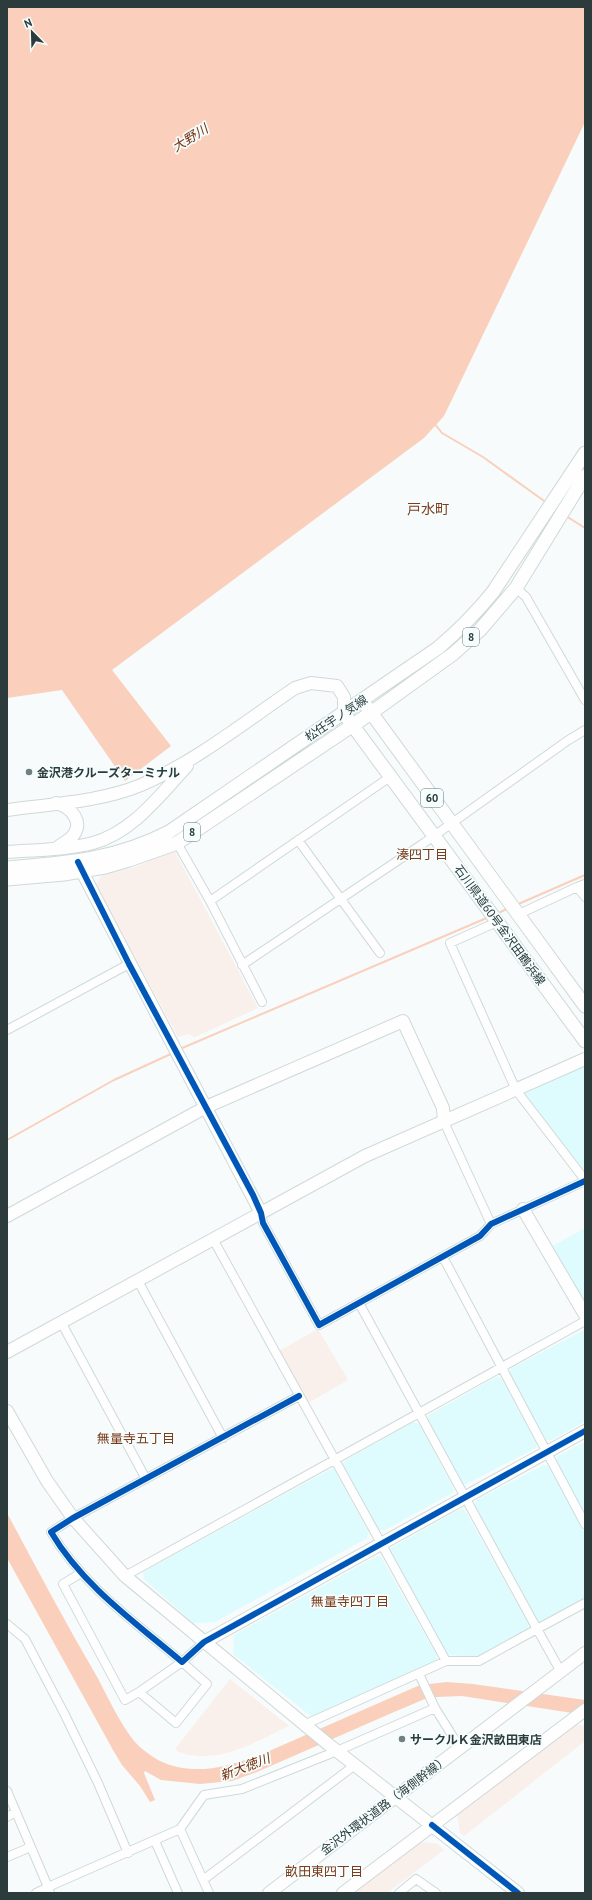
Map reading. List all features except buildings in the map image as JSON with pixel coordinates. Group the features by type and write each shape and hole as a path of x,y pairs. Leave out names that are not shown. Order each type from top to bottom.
{"main road":[{"name":"松任宇ノ気線","path":"7,879 80,866 129,860 177,842 372,713 453,654 480,630 516,588 585,453"},
{"name":"松任宇ノ気線","path":"7,868 80,866 147,843 169,832 362,701 453,636 479,610 557,508 585,476"},
{"name":"石川県道60号金沢田鶴浜線","path":"362,701 585,1006"},
{"name":"石川県道60号金沢田鶴浜線","path":"344,713 352,726 585,1041"}],"street":[{"path":"516,588 526,597 585,700"},
{"path":"7,810 98,797 140,785 176,768 295,688 311,682 337,686 344,697 344,713"},
{"path":"344,697 362,701"},
{"path":"242,965 434,836 567,740 585,730"},
{"path":"7,852 57,848 93,843 114,834 145,812 199,753"},
{"path":"210,901 390,777"},
{"path":"56,803 67,806 74,814 77,826 72,837 57,848"},
{"path":"298,840 380,953"},
{"path":"177,842 210,901 262,1002"},
{"path":"80,866 129,964 261,1213 263,1223 319,1325 480,1236 491,1224 585,1181 516,1090 450,943 497,922"},
{"path":"519,914 581,885 585,897"},
{"path":"7,1030 129,964"},
{"path":"7,1216 206,1107 402,1022 443,1108 444,1122 491,1224"},
{"path":"7,1352 365,1156 585,1059"},
{"path":"524,1209 585,1314"},
{"path":"213,1239 380,1544 446,1660"},
{"path":"443,1257 585,1524"},
{"path":"138,1281 223,1438"},
{"path":"359,1303 466,1496 560,1672 585,1653"},
{"path":"125,1576 420,1414 585,1321"},
{"path":"61,1322 146,1479"},
{"path":"139,1692 176,1723 207,1684 80,1573 51,1532 73,1518 299,1396"},
{"path":"7,1411 47,1481 73,1518 125,1576 355,1765 518,1893"},
{"path":"80,1573 63,1584 125,1700 182,1662 204,1642 585,1431"},
{"path":"308,1726 364,1697 420,1676 446,1660 479,1661 585,1602"},
{"path":"7,1624 25,1639 98,1783 128,1853"},
{"name":"金沢外環状道路（海側幹線）","path":"269,1893 560,1672"},
{"path":"420,1676 434,1705 460,1748"},
{"path":"36,1893 49,1890 180,1829 204,1794 242,1788 333,1747 434,1705"},
{"path":"343,1893 585,1710"},
{"path":"203,1880 355,1765"},
{"path":"7,1791 49,1890"},
{"path":"7,1817 16,1812"},
{"path":"180,1829 209,1893"},
{"path":"155,1841 178,1893"},
{"path":"7,1858 31,1847"},
{"path":"399,1893 416,1879 436,1893"}],"shaded area":[{"path":"174,850 258,1008 195,1037 188,1034 178,1037 96,884 102,875 136,867"},
{"path":"580,1066 585,1067 585,1171 524,1096 526,1090"},
{"path":"585,1228 585,1307 551,1247"},
{"path":"318,1329 348,1380 308,1403 279,1351"},
{"path":"584,1330 585,1421 552,1440 546,1440 510,1375 510,1369"},
{"path":"496,1377 501,1378 537,1442 536,1448 464,1485 427,1419 429,1415"},
{"path":"413,1422 419,1424 454,1489 452,1493 385,1530 379,1530 342,1466 346,1460"},
{"path":"585,1442 585,1515 556,1461 558,1456"},
{"path":"544,1465 549,1466 585,1533 585,1599 541,1623 537,1622 474,1506 476,1500"},
{"path":"334,1469 369,1533 367,1538 215,1622 193,1623 144,1579 143,1572 329,1470"},
{"path":"460,1509 465,1510 529,1625 528,1630 481,1657 449,1655 445,1652 390,1552 391,1548"},
{"path":"377,1556 381,1557 437,1656 436,1662 312,1717 233,1654 234,1635"},
{"path":"230,1679 289,1726 252,1744 213,1756 184,1754 177,1751 175,1749"},
{"path":"573,1724 585,1726 585,1741 464,1836 460,1833 457,1811"},
{"path":"417,1841 438,1844 444,1850 387,1893 348,1893"}],"water":[{"name":"大野川","path":"7,7 585,7 585,122 444,416 424,438 112,670 171,746 125,781 62,690 7,698"},
{"name":"新大徳川","path":"7,1513 123,1726 134,1741 148,1754 171,1765 196,1769 209,1768 234,1763 260,1755 420,1685 447,1682 473,1684 585,1700 585,1715 462,1696 425,1699 257,1772 232,1781 200,1784 161,1780 145,1771 144,1773 155,1800 150,1802 140,1786 122,1765 113,1750 7,1558"}],"waterway":[{"path":"434,423 442,433 483,457 547,503"},
{"path":"566,516 585,528"},
{"path":"516,905 585,875"},
{"path":"496,914 509,908"},
{"path":"180,1049 489,917"},
{"path":"7,1140 114,1080 173,1053"}],"cycle path":[{"path":"78,862 129,964 253,1195 261,1213 263,1223 319,1325 480,1236 491,1224 585,1181"},
{"path":"299,1396 73,1518 51,1532 78,1569 94,1586 129,1618 182,1662 204,1642 585,1431"},
{"path":"432,1825 518,1893"}],"place":[{"name":"金沢港クルーズターミナル","path":"29,772"},
{"name":"サークルＫ金沢畝田東店","path":"402,1739"}],"district":[{"name":"戸水町","path":"428,509"},
{"name":"湊四丁目","path":"422,854"},
{"name":"無量寺五丁目","path":"136,1438"},
{"name":"無量寺四丁目","path":"350,1601"},
{"name":"畝田東四丁目","path":"324,1871"}]}
